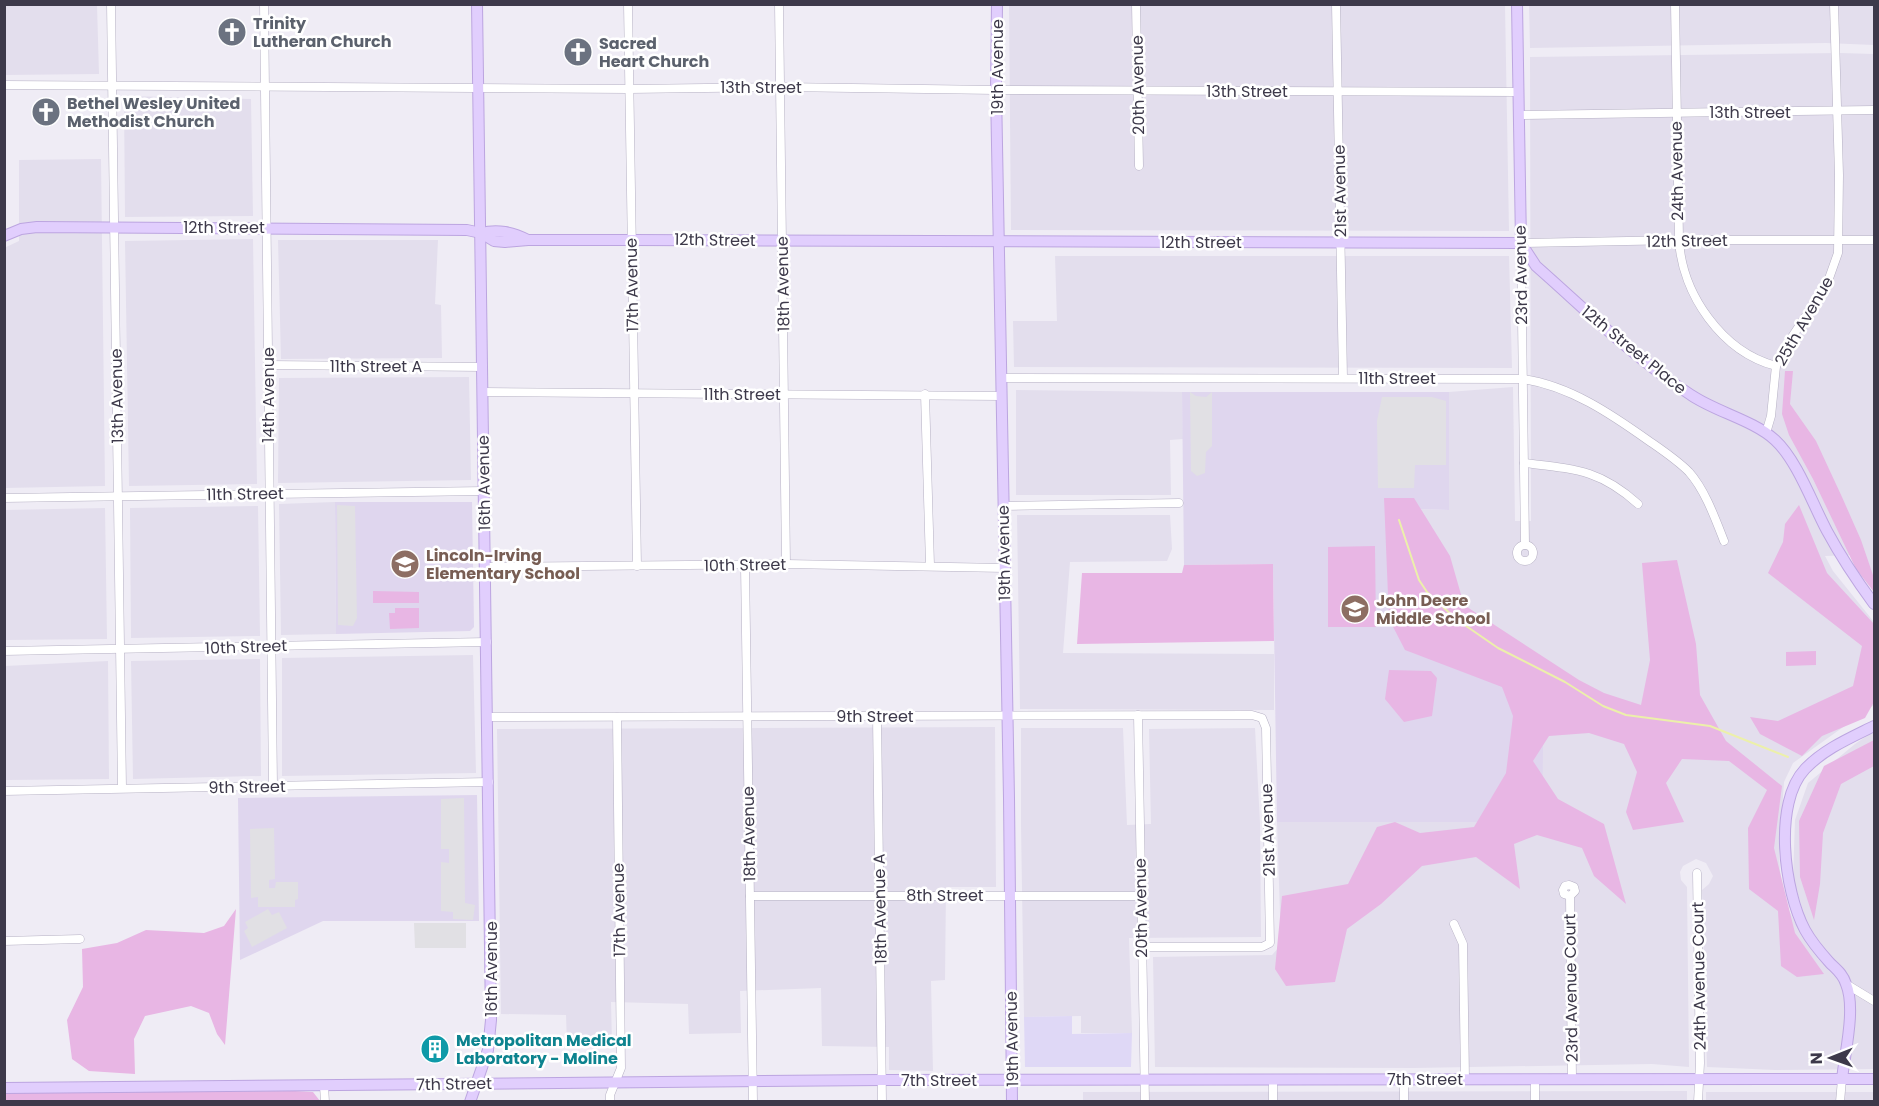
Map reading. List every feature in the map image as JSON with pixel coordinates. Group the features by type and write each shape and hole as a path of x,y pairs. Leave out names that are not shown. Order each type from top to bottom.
{"street":[{"name":"13th Avenue","path":"111,4 122,788"},
{"name":"14th Avenue","path":"264,4 273,786"},
{"name":"16th Avenue","path":"470,1101 488,1050 491,1020 477,4"},
{"name":"17th Avenue","path":"627,4 637,567"},
{"name":"18th Avenue","path":"779,4 786,564"},
{"name":"19th Avenue","path":"997,4 996,90 1012,1101"},
{"name":"20th Avenue","path":"1136,4 1139,166"},
{"name":"21st Avenue","path":"1336,4 1343,378"},
{"name":"23rd Avenue","path":"1516,4 1525,545"},
{"name":"24th Avenue","path":"1675,4 1679,240 1682,265 1690,286 1715,325 1739,349 1764,363 1776,366"},
{"name":"25th Avenue","path":"1766,433 1771,416 1776,366 1786,346 1827,284 1833,271 1839,240 1834,4"},
{"name":"13th Street","path":"4,85 1518,92"},
{"name":"13th Street","path":"1518,115 1875,110"},
{"name":"12th Street","path":"4,236 21,229 37,227 266,227 467,230 481,232 494,241 517,242 528,240 632,240 1521,243 1875,240"},
{"name":"12th Street Place","path":"1521,243 1536,266 1664,376 1692,397 1766,433"},
{"name":"11th Street A","path":"268,365 483,367"},
{"name":"11th Street","path":"1001,378 1523,379 1537,381 1588,402 1667,453 1689,472 1724,541"},
{"name":"11th Street","path":"483,392 1001,396"},
{"path":"925,394 930,565"},
{"path":"1766,433 1785,450 1828,532 1875,604"},
{"path":"1524,463 1585,472 1601,478 1638,504"},
{"name":"11th Street","path":"4,498 485,491"},
{"path":"1003,506 1179,503"},
{"name":"10th Street","path":"486,567 786,564 1005,568"},
{"name":"18th Avenue","path":"745,566 753,1101"},
{"name":"10th Street","path":"4,651 487,642"},
{"name":"20th Avenue","path":"1138,715 1144,1101"},
{"name":"9th Street","path":"488,717 1252,715 1262,718"},
{"name":"18th Avenue A","path":"877,716 882,1101"},
{"name":"17th Avenue","path":"610,1101 621,1068 617,717"},
{"name":"21st Avenue","path":"1142,947 1262,948 1270,943 1266,728 1262,718"},
{"path":"1840,1101 1850,995 1841,973 1828,961 1805,929 1792,896 1787,873 1787,806 1793,789 1804,770 1826,751 1875,726"},
{"name":"9th Street","path":"4,791 489,782"},
{"name":"24th Avenue Court","path":"1697,873 1699,1079"},
{"name":"8th Street","path":"750,896 1140,896"},
{"name":"23rd Avenue Court","path":"1570,896 1572,1079"},
{"path":"1454,924 1463,944 1465,1079"},
{"path":"4,941 80,939"},
{"path":"1846,984 1875,1001"},
{"path":"1273,1079 1273,1101"},
{"path":"1535,1079 1535,1101"},
{"path":"1698,1101 1699,1079"},
{"name":"7th Street","path":"4,1088 882,1080 1875,1079"},
{"path":"1404,1080 1404,1101"},
{"path":"324,1086 325,1101"}],"shaded area":[{"path":"4,5 97,5 99,74 5,75"},
{"path":"1009,5 1505,5 1509,231 1011,230"},
{"path":"1529,5 1874,5 1874,45 1826,43 1530,48"},
{"path":"1874,54 1874,594 1856,555 1825,556 1833,571 1874,622 1874,705 1793,763 1784,782 1779,855 1782,897 1799,930 1819,959 1833,960 1807,924 1793,878 1795,820 1808,783 1874,731 1874,1069 1775,1070 1707,1067 1702,890 1713,876 1706,863 1696,859 1683,866 1680,872 1681,880 1687,887 1689,1067 1652,1064 1414,1068 1155,1067 1153,957 1272,955 1281,945 1277,822 1514,821 1457,628 1386,508 1449,510 1449,392 1513,387 1515,521 1531,521 1530,57"},
{"path":"124,96 251,99 253,216 125,217"},
{"path":"101,159 105,486 5,488 4,248 19,241 19,160"},
{"path":"253,239 257,484 129,486 125,241"},
{"path":"278,240 438,240 435,304 441,305 442,358 281,359"},
{"path":"1055,256 1509,256 1512,368 1014,367 1013,321 1057,321"},
{"path":"1785,371 1793,371 1790,404 1816,441 1842,497 1861,540 1874,578 1874,592 1856,569 1789,435 1782,414"},
{"path":"469,377 471,480 278,483 279,378"},
{"path":"1016,390 1182,392 1183,439 1170,440 1171,495 1016,495"},
{"name":"John Deere Middle School","path":"1182,392 1449,392 1449,510 1387,508 1415,590 1544,678 1542,822 1277,822 1273,564 1184,565"},
{"path":"1190,392 1196,396 1206,397 1212,392 1212,446 1206,452 1205,473 1197,476 1191,471"},
{"path":"1382,397 1432,397 1446,401 1446,465 1415,465 1414,488 1378,488 1377,421"},
{"path":"1384,498 1414,498 1450,556 1464,605 1579,680 1604,693 1641,705 1650,660 1642,563 1677,560 1696,644 1700,695 1726,741 1782,786 1774,848 1795,933 1824,974 1797,977 1781,966 1778,911 1749,889 1748,828 1767,790 1729,761 1682,759 1666,783 1684,822 1633,830 1626,812 1637,772 1624,744 1589,733 1549,736 1533,761 1558,799 1604,824 1626,904 1594,876 1582,848 1537,835 1514,844 1520,889 1476,857 1422,866 1381,904 1347,929 1335,982 1286,986 1275,969 1282,896 1348,884 1377,827 1395,822 1420,833 1474,827 1506,773 1513,716 1502,687 1405,650 1389,619"},
{"path":"335,502 336,634 281,635 279,504"},
{"name":"Lincoln-Irving Elementary School","path":"335,502 472,502 474,627 470,631 336,634"},
{"path":"337,505 355,506 357,618 353,626 338,625"},
{"path":"1799,505 1827,573 1874,624 1874,702 1865,718 1822,736 1802,756 1760,734 1750,717 1778,721 1853,686 1862,646 1768,573 1783,542 1785,524"},
{"path":"258,506 260,636 131,638 130,508"},
{"path":"105,508 107,639 5,640 5,510"},
{"path":"1017,515 1170,515 1172,549 1167,561 1070,562 1063,653 1274,654 1274,710 1020,709"},
{"path":"1375,546 1376,627 1328,627 1328,547"},
{"path":"1273,564 1274,641 1077,644 1082,573 1182,573 1184,565"},
{"path":"373,591 419,592 419,603 373,603"},
{"path":"395,608 419,608 419,628 390,629 389,613 395,613"},
{"path":"1816,651 1816,665 1786,666 1786,652"},
{"path":"473,655 476,773 282,776 282,658"},
{"path":"260,659 261,776 133,779 131,661"},
{"path":"108,661 109,779 5,780 5,666"},
{"path":"1389,670 1431,671 1437,678 1432,716 1404,722 1385,699"},
{"path":"995,727 996,887 946,887 945,980 931,981 933,1071 889,1070 889,1047 822,1046 821,988 740,991 741,1033 689,1034 688,1004 611,1002 612,1044 567,1043 566,1015 501,1014 497,729"},
{"path":"1021,728 1123,728 1127,825 1151,824 1149,729 1255,728 1260,823 1261,937 1129,938 1132,1033 1081,1033 1081,1016 1024,1017"},
{"path":"1874,740 1874,766 1841,784 1823,833 1820,884 1814,920 1800,877 1799,821 1824,766"},
{"path":"477,795 479,921 323,921 240,960 238,798"},
{"path":"464,798 465,903 475,905 473,920 453,919 453,912 441,911 441,862 449,863 449,849 441,849 441,799"},
{"path":"274,828 275,879 269,880 269,888 275,888 276,882 298,882 298,899 295,900 295,907 258,907 258,897 251,898 250,829"},
{"path":"236,909 225,1045 217,1034 209,1013 191,1006 145,1016 134,1039 135,1074 89,1071 72,1059 67,1020 83,987 82,949 117,943 146,930 204,933 224,926"},
{"path":"268,909 272,915 279,912 287,928 252,947 244,931 248,928 245,922"},
{"path":"414,923 466,923 466,948 415,948"},
{"path":"1072,1016 1072,1034 1132,1033 1131,1067 1025,1067 1024,1017"},
{"path":"1687,1091 1687,1102 1083,1102 1083,1092"},
{"path":"313,1092 320,1101 5,1102 4,1093"},
{"path":"1706,1092 1874,1092 1874,1101 1706,1102"}],"waterway":[{"path":"1399,520 1419,580 1427,592 1456,619 1498,648 1565,682 1603,706 1626,715 1710,726 1788,757"}],"place":[{"name":"Trinity Lutheran Church","path":"232,32"},
{"name":"Sacred Heart Church","path":"578,52"},
{"name":"Bethel Wesley United Methodist Church","path":"46,112"},
{"name":"Lincoln-Irving Elementary School","path":"405,564"},
{"name":"John Deere Middle School","path":"1355,609"},
{"name":"Metropolitan Medical Laboratory - Moline","path":"435,1049"}]}
